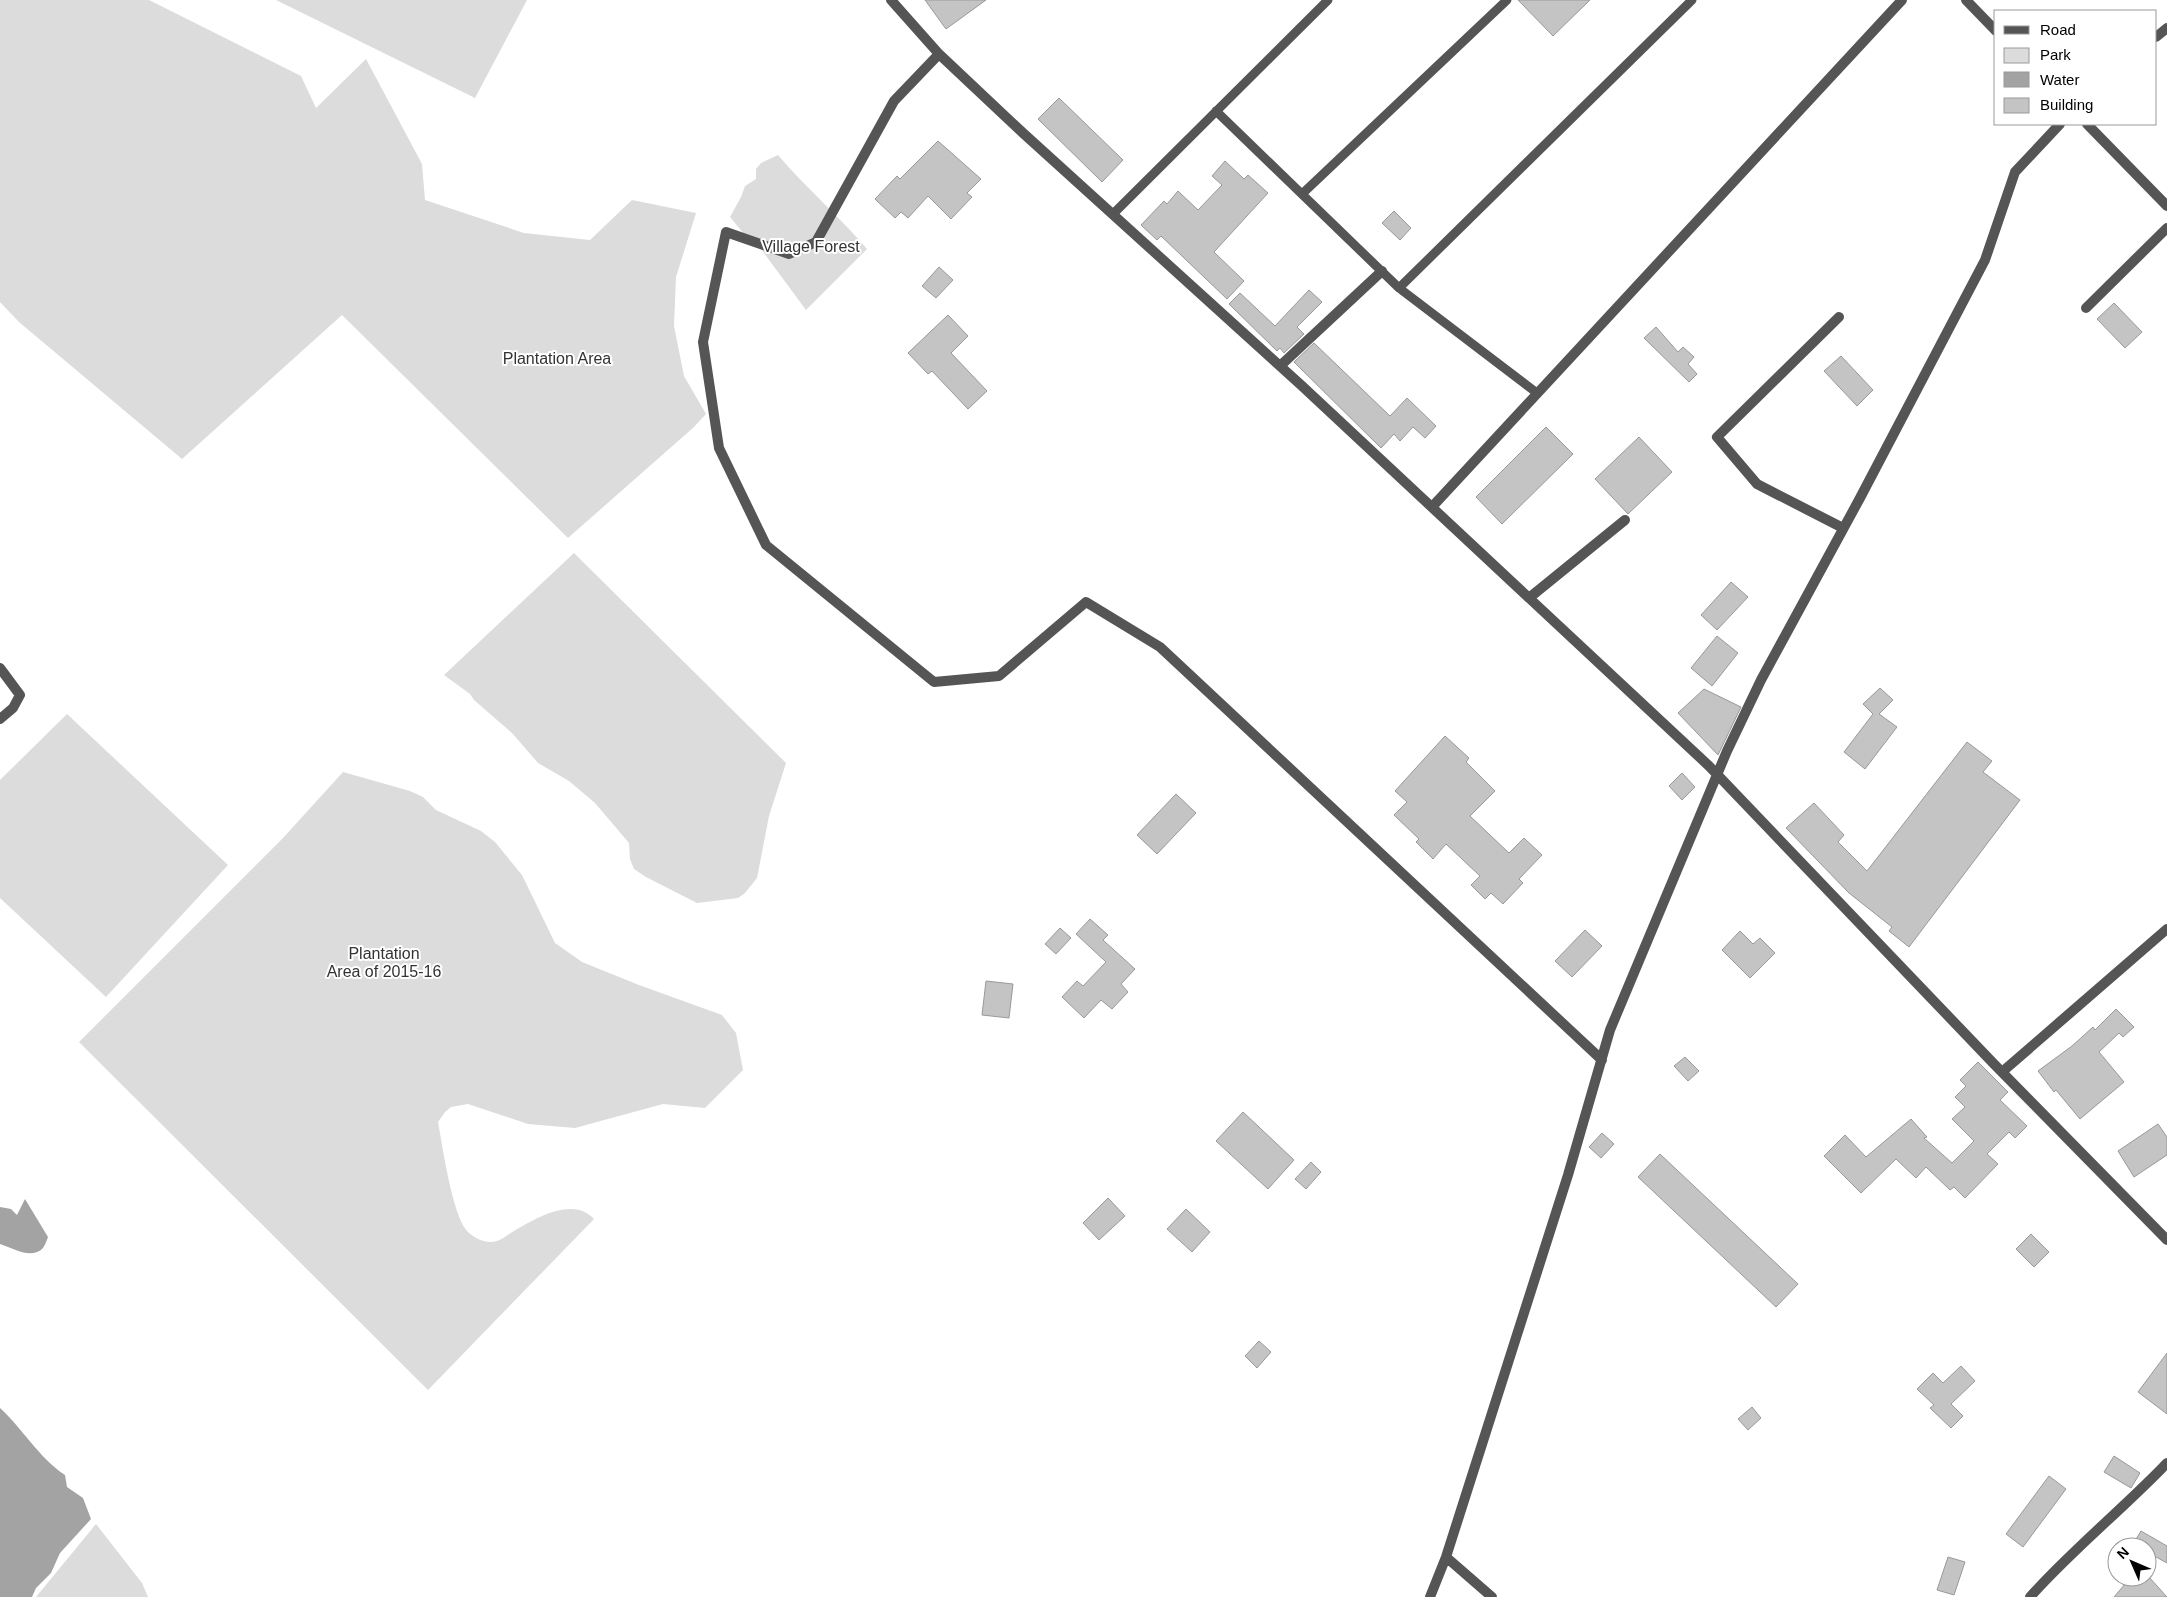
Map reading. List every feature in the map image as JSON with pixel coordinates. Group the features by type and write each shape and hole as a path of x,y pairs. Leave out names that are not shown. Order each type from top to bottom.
{"street":[{"path":"891,0 940,54 1023,133 1114,213 1280,366 1718,775 2002,1072 2167,1240"},
{"path":"1432,507 1902,0"},
{"path":"1966,0 1994,29"},
{"path":"2157,36 2167,28"},
{"path":"940,54 894,101 816,242 789,254 726,232 703,342 719,448 766,545 934,682 999,676 1086,602 1152,642 1160,647 1602,1060"},
{"path":"1430,1597 1446,1557 1568,1175 1610,1030 1727,751 1761,680 1985,260 2015,172 2059,125"},
{"path":"2088,125 2167,206"},
{"path":"2086,308 2167,228"},
{"path":"1280,366 1382,271"},
{"path":"1839,317 1716,437 1757,484 1843,528"},
{"path":"1530,598 1625,520"},
{"path":"0,668 20,695 12,708 0,720"},
{"path":"2002,1072 2167,929"},
{"path":"2030,1597 2059,1565 2144,1488 2167,1463"},
{"path":"1446,1557 1492,1597"}],"lane":[{"path":"1114,213 1328,0"},
{"path":"1302,194 1507,0"},
{"path":"1400,288 1692,0"},
{"path":"1216,111 1400,288 1538,393"}],"green space":[{"name":"Plantation Area","path":"0,0 149,0 301,76 316,108 366,59 422,164 425,200 524,233 590,240 632,200 696,213 676,277 674,326 684,376 706,414 694,427 568,538 342,315 182,459 19,322 0,302"},
{"path":"276,0 527,0 475,98"},
{"name":"Village Forest","path":"778,155 867,249 806,310 761,249 744,234 730,217 745,186 756,179 756,169 761,163"},
{"path":"574,553 786,763 769,816 757,878 745,893 738,898 697,903 634,869 630,859 629,843 595,803 569,781 538,763 512,733 474,700 470,694 444,675"},
{"path":"67,714 228,865 106,997 0,898 0,780"},
{"name":"Plantation Area of 2015-16","path":"343,772 410,791 423,797 436,810 481,831 495,842 522,875 555,943 582,962 722,1015 736,1033 743,1070 705,1108 663,1104 575,1128 528,1124 468,1104 451,1107 445,1112 438,1122 451,1191 464,1227 474,1237 488,1242 497,1241 543,1215 565,1209 576,1209 585,1212 594,1219 428,1390 79,1042 283,838"},
{"path":"96,1524 142,1583 148,1597 36,1597"}],"water":[{"path":"25,1199 48,1237 43,1248 33,1253 22,1252 0,1244 0,1207 11,1209 17,1215"},
{"path":"0,1408 39,1452 65,1475 67,1487 83,1498 91,1519 60,1553 51,1573 36,1588 32,1597 0,1597"}],"building":[{"path":"925,0 986,0 946,29"},
{"path":"1518,0 1590,0 1553,36"},
{"path":"1059,98 1123,160 1102,182 1038,119"},
{"path":"938,141 981,179 967,193 972,197 951,219 928,196 908,218 901,212 895,218 875,199 897,176 900,179"},
{"path":"1225,161 1244,179 1248,175 1268,193 1214,252 1244,281 1227,299 1161,236 1157,240 1141,225 1164,201 1167,204 1178,191 1198,210 1222,185 1212,176"},
{"path":"1394,211 1411,228 1400,240 1382,223"},
{"path":"939,267 953,280 936,298 922,286"},
{"path":"1309,290 1322,302 1297,327 1304,334 1284,353 1280,348 1277,351 1229,304 1240,293 1275,326"},
{"path":"2114,303 2142,332 2125,348 2097,319"},
{"path":"948,315 968,336 951,353 987,391 968,409 932,371 928,374 908,353"},
{"path":"1656,327 1678,352 1683,347 1694,357 1688,364 1697,374 1689,382 1644,338"},
{"path":"1314,343 1390,416 1407,398 1436,426 1425,438 1413,427 1400,441 1394,434 1381,448 1294,362"},
{"path":"1841,356 1873,390 1857,406 1824,371"},
{"path":"1546,427 1573,454 1502,524 1476,497"},
{"path":"1639,437 1672,472 1628,514 1595,479"},
{"path":"1731,582 1748,597 1717,630 1701,615"},
{"path":"1717,636 1738,653 1712,686 1691,668"},
{"path":"1880,688 1893,700 1879,714 1897,727 1865,769 1844,752 1873,714 1863,704"},
{"path":"1704,689 1741,707 1718,755 1678,713"},
{"path":"1445,736 1469,758 1466,762 1495,791 1470,816 1509,853 1524,838 1542,855 1519,879 1523,883 1503,904 1491,893 1485,899 1471,885 1480,876 1446,844 1433,859 1416,842 1419,839 1394,815 1407,802 1395,791"},
{"path":"1967,742 1992,761 1983,772 2020,800 1909,947 1889,931 1892,927 1849,893 1786,828 1814,803 1844,835 1838,842 1867,871"},
{"path":"1682,773 1695,787 1682,800 1669,786"},
{"path":"1176,794 1196,813 1157,854 1137,835"},
{"path":"1090,919 1108,935 1103,940 1135,969 1121,984 1128,992 1112,1009 1101,1000 1084,1018 1062,997 1077,981 1083,986 1106,962 1076,934"},
{"path":"1060,928 1071,938 1056,954 1045,944"},
{"path":"1585,930 1602,946 1572,977 1555,961"},
{"path":"1740,931 1753,944 1760,938 1775,953 1750,978 1722,950"},
{"path":"986,981 1013,984 1009,1018 982,1015"},
{"path":"2116,1009 2134,1027 2123,1037 2119,1033 2099,1052 2124,1082 2080,1119 2056,1090 2054,1092 2038,1071 2072,1046 2093,1027 2095,1030"},
{"path":"1685,1057 1699,1071 1688,1081 1674,1066"},
{"path":"1978,1062 2008,1092 2000,1100 2027,1126 2015,1138 2009,1132 1987,1154 1998,1164 1965,1198 1954,1187 1950,1190 1926,1167 1916,1178 1896,1159 1861,1193 1824,1156 1845,1135 1866,1157 1911,1119 1927,1137 1924,1138 1952,1163 1974,1141 1952,1119 1965,1107 1955,1097 1966,1086 1960,1080"},
{"path":"1243,1112 1294,1160 1268,1189 1216,1141"},
{"path":"2158,1124 2167,1137 2167,1155 2134,1177 2118,1151"},
{"path":"1602,1133 1614,1144 1601,1158 1589,1147"},
{"path":"1660,1154 1798,1284 1776,1307 1638,1177"},
{"path":"1311,1162 1321,1172 1306,1189 1295,1179"},
{"path":"1108,1198 1125,1216 1099,1240 1083,1223"},
{"path":"1186,1209 1210,1232 1192,1252 1167,1229"},
{"path":"2031,1234 2049,1252 2034,1267 2016,1249"},
{"path":"1259,1341 1271,1352 1257,1368 1245,1356"},
{"path":"2167,1353 2167,1414 2138,1392"},
{"path":"1961,1366 1975,1381 1951,1404 1963,1416 1951,1428 1930,1408 1934,1405 1917,1389 1933,1373 1943,1383"},
{"path":"1752,1407 1761,1418 1748,1430 1738,1419"},
{"path":"2114,1456 2140,1473 2131,1488 2104,1472"},
{"path":"2049,1476 2066,1489 2023,1547 2006,1534"},
{"path":"2141,1531 2151,1537 2137,1537"},
{"path":"2157,1540 2167,1546 2167,1563 2157,1558"},
{"path":"1948,1557 1965,1562 1954,1595 1937,1590"},
{"path":"2157,1586 2167,1597 2114,1597 2122,1587"}]}
